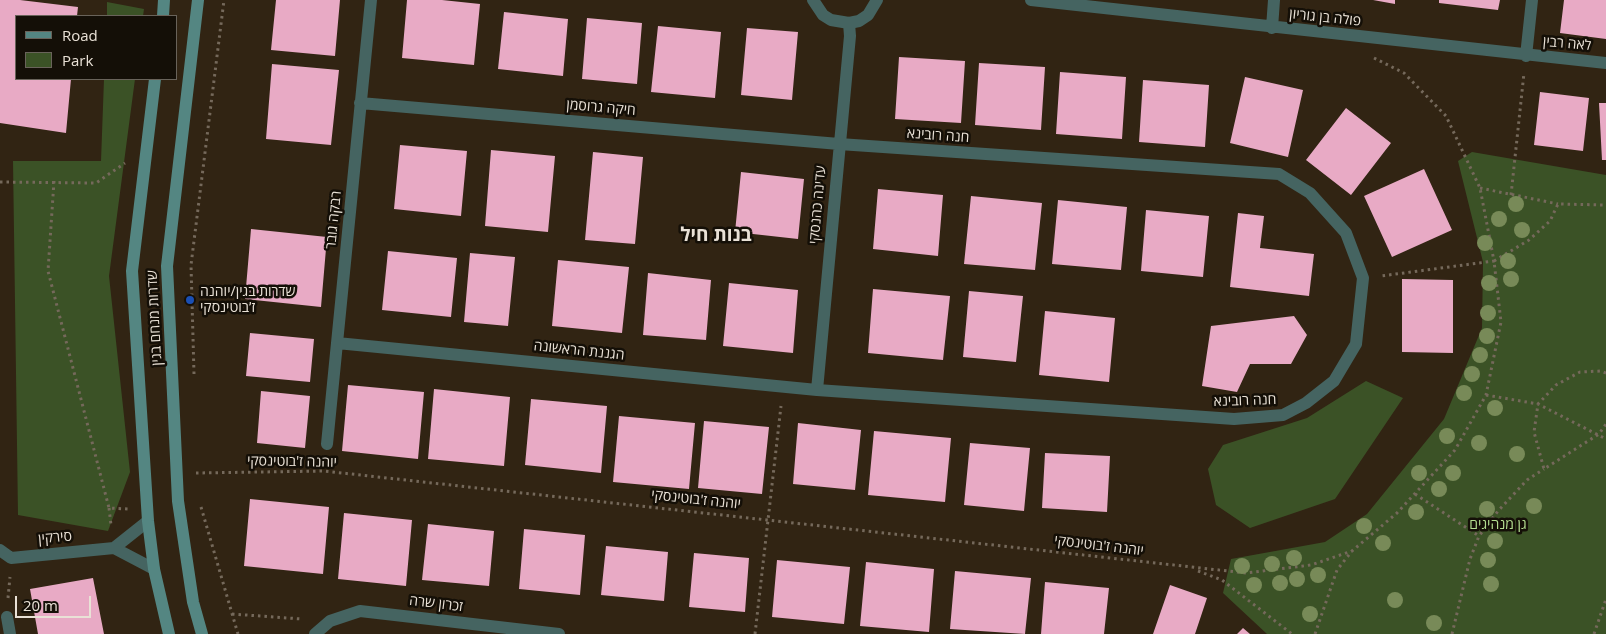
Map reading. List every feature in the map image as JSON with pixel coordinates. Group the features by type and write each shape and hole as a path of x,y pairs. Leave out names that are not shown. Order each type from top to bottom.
{"street":[{"path":"163,15 164,0"},
{"name":"שדרות מנחם בגין","path":"198,0 167,266 178,501 193,602 202,634"},
{"name":"רבקה גובר","path":"327,444 371,0"},
{"path":"802,0 815,4 831,20 849,23 859,20 868,14 877,0"},
{"name":"פולה בן גוריון","path":"1031,0 1526,56"},
{"path":"1272,28 1274,0"},
{"path":"1526,56 1532,0"},
{"name":"עדינה כהנסקי","path":"817,390 850,36 849,23"},
{"name":"לאה רבין","path":"1526,56 1606,63"},
{"name":"שדרות מנחם בגין","path":"155,80 132,271 148,516 154,568 168,634"},
{"name":"חיקה גרוסמן","path":"360,103 839,144"},
{"name":"חנה רובינא","path":"817,390 1234,418 1283,415 1306,403 1334,381 1356,344 1363,278 1346,233 1310,192 1278,174 839,144"},
{"name":"הגננת הראשונה","path":"337,343 817,390"},
{"path":"148,516 114,548 154,568"},
{"name":"סירקין","path":"11,558 114,548"},
{"path":"0,550 11,558"},
{"name":"זכרון שרה","path":"315,634 330,621 360,611 559,634"},
{"path":"7,616 10,634"}],"path":[{"path":"194,384 191,265 224,0"},
{"path":"1315,634 1337,570 1352,551 1415,494 1455,450 1486,395 1500,322 1494,262 1480,188 1446,116 1404,73 1368,55"},
{"path":"1511,195 1526,56"},
{"path":"0,182 54,181 96,183 147,149"},
{"path":"54,181 48,271 109,508 148,516"},
{"path":"1480,188 1558,204 1606,205"},
{"path":"1363,278 1494,262 1529,240 1550,221 1558,204"},
{"path":"1544,469 1534,432 1538,404 1556,385 1580,372 1601,371 1606,373"},
{"path":"755,634 783,386"},
{"path":"1486,395 1538,404 1606,439"},
{"path":"1452,634 1470,559 1479,536 1498,511 1527,480 1599,434 1606,424"},
{"path":"195,463 197,482"},
{"name":"יוהנה ז'בוטינסקי","path":"196,473 324,471 769,519 1193,569"},
{"path":"1415,494 1479,536"},
{"path":"200,501 238,634"},
{"path":"1193,569 1246,573 1281,570 1311,565 1352,551"},
{"path":"7,616 11,558"},
{"path":"1193,569 1222,580 1292,634"},
{"path":"1594,634 1606,599"},
{"path":"232,614 330,621"}],"green space":[{"path":"107,2 144,9 143,15 107,15"},
{"path":"104,80 135,80 109,276 130,472 108,531 18,515 13,161 101,161"},
{"name":"גן מנהיגים","path":"1472,152 1606,175 1606,634 1267,634 1223,593 1231,559 1325,542 1367,514 1444,419 1482,328 1483,262 1458,161"},
{"path":"1366,381 1403,398 1335,499 1250,528 1216,505 1208,469 1223,445 1307,418"}],"building":[{"path":"0,0 20,0 78,7 77,15 15,15 15,80 71,80 66,133 0,123"},
{"path":"276,0 340,0 335,56 271,50"},
{"path":"407,0 442,0 480,4 474,65 402,58"},
{"path":"1373,0 1395,0 1395,4"},
{"path":"1439,0 1500,0 1498,10 1439,3"},
{"path":"1564,0 1606,0 1606,39 1560,33"},
{"path":"504,12 568,19 563,76 498,69"},
{"path":"587,18 642,23 637,84 582,79"},
{"path":"658,26 721,32 715,98 651,92"},
{"path":"747,28 798,32 792,100 741,95"},
{"path":"899,57 965,61 961,123 895,119"},
{"path":"979,63 1045,67 1041,130 975,125"},
{"path":"272,64 339,70 331,145 266,139"},
{"path":"1060,72 1126,77 1122,139 1056,134"},
{"path":"1245,77 1303,90 1288,157 1230,143"},
{"path":"1143,80 1209,85 1205,147 1139,142"},
{"path":"1540,92 1589,98 1583,151 1534,145"},
{"path":"1599,103 1606,103 1606,160 1602,160"},
{"path":"1346,108 1391,143 1351,195 1306,160"},
{"path":"400,145 467,151 461,216 394,209"},
{"path":"491,150 555,156 548,232 485,226"},
{"path":"593,152 643,157 635,244 585,240"},
{"path":"1424,169 1452,230 1392,257 1364,196"},
{"path":"741,172 804,179 798,239 735,232"},
{"path":"878,189 943,195 938,256 873,249"},
{"path":"971,196 1042,203 1035,270 964,264"},
{"path":"1058,200 1127,207 1121,270 1052,264"},
{"path":"1146,210 1209,216 1203,277 1141,271"},
{"path":"1238,213 1264,216 1260,248 1314,254 1309,296 1230,287"},
{"path":"251,229 327,237 321,307 245,299"},
{"path":"388,251 457,258 451,317 382,310"},
{"path":"470,253 515,257 508,326 464,322"},
{"path":"558,260 629,267 622,333 552,326"},
{"path":"648,273 711,280 706,340 643,335"},
{"path":"1402,279 1453,280 1453,353 1402,352"},
{"path":"729,283 798,290 793,353 723,346"},
{"path":"873,289 950,296 943,360 868,353"},
{"path":"969,291 1023,296 1016,362 963,357"},
{"path":"1045,311 1115,318 1109,382 1039,375"},
{"path":"1294,316 1307,335 1291,364 1250,364 1237,392 1202,386 1211,326"},
{"path":"250,333 314,339 310,382 246,376"},
{"path":"348,385 424,392 418,459 342,451"},
{"path":"434,389 510,397 504,466 428,459"},
{"path":"261,391 310,396 305,448 257,443"},
{"path":"531,399 607,406 601,473 525,465"},
{"path":"619,416 695,423 689,489 613,482"},
{"path":"704,421 769,427 762,494 698,488"},
{"path":"798,423 861,430 855,490 793,484"},
{"path":"874,431 951,438 945,502 868,495"},
{"path":"970,443 1030,448 1024,511 964,505"},
{"path":"1045,453 1110,456 1107,512 1042,508"},
{"path":"250,499 329,507 323,574 244,566"},
{"path":"344,513 412,520 406,586 338,579"},
{"path":"428,524 494,531 489,586 422,580"},
{"path":"524,529 585,535 580,595 519,589"},
{"path":"606,546 668,552 664,601 601,595"},
{"path":"694,553 749,558 745,612 689,607"},
{"path":"777,560 850,567 844,624 772,617"},
{"path":"866,562 934,569 929,632 860,626"},
{"path":"955,571 1031,578 1025,634 950,629"},
{"path":"93,578 104,634 38,634 30,589"},
{"path":"1045,582 1109,588 1104,634 1041,634"},
{"path":"1170,585 1207,598 1195,634 1153,634"},
{"path":"1243,628 1250,634 1237,634"}],"place":[{"name":"שדרות בגין/יוהנה ז׳בוטינסקי","path":"190,300"}],"district":[{"name":"בנות חיל","path":"716,236"}]}
